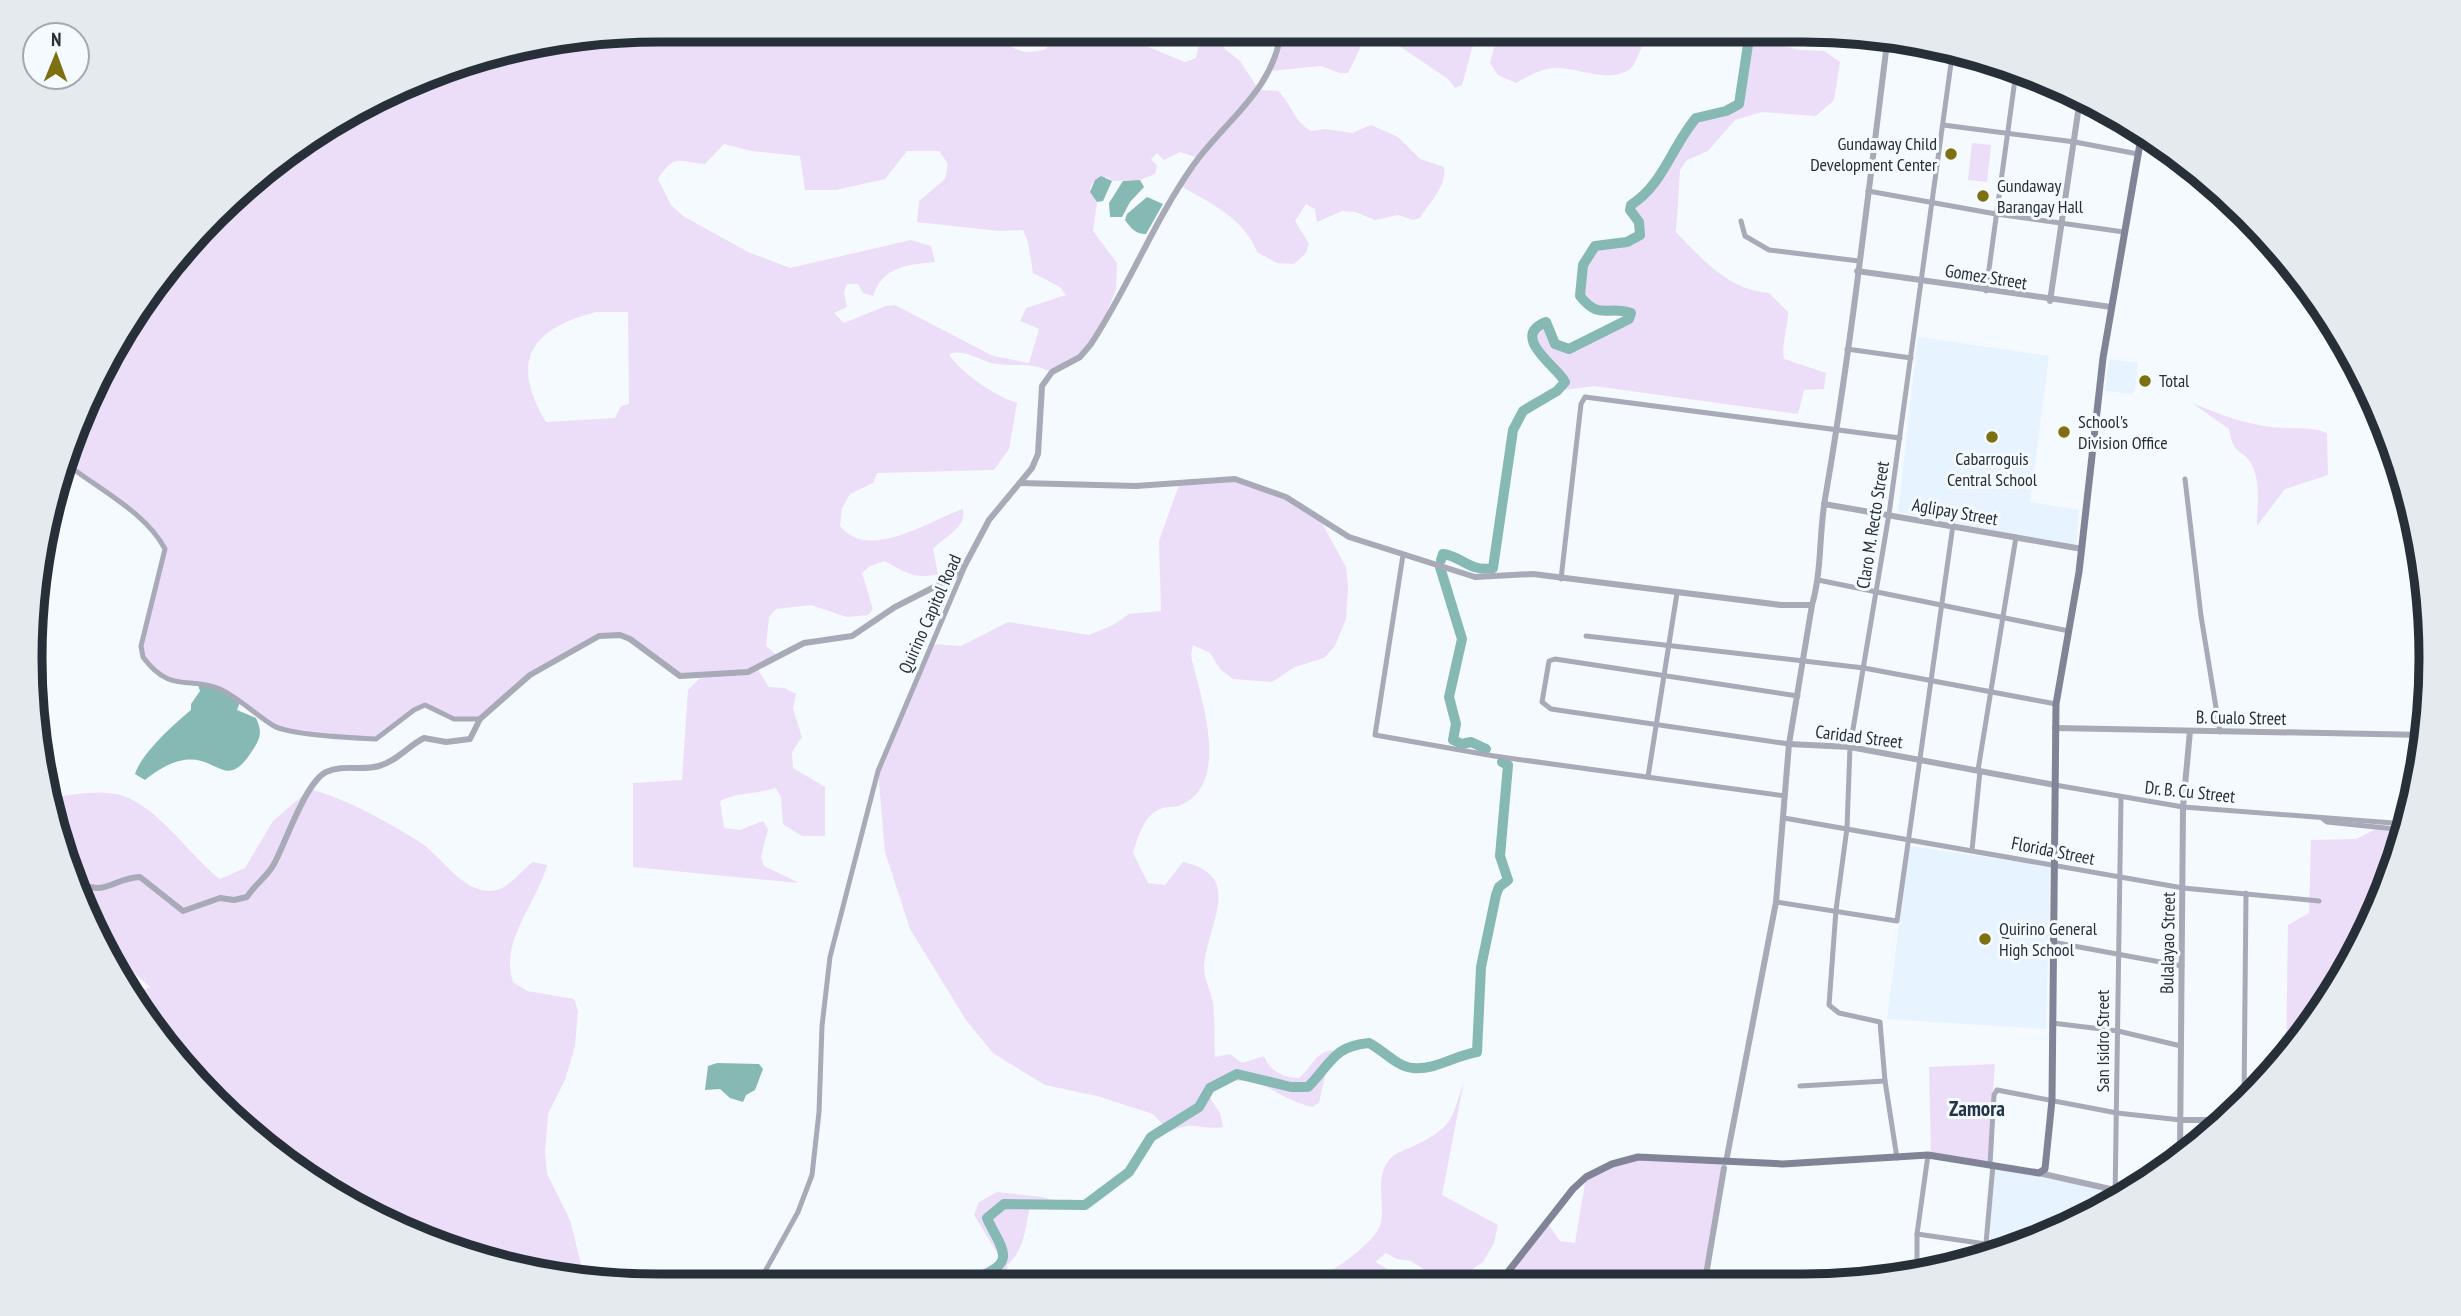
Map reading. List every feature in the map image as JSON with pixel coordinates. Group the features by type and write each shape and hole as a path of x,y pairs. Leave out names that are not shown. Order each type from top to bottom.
{"main road":[{"path":"1506,1274 1546,1221 1586,1177 1624,1158 1679,1157 1725,1165 1928,1155 2039,1172 2048,1164 2052,1100 2056,704 2082,549 2088,476 2111,307 2140,143"}],"street":[{"name":"Quirino Capitol Road","path":"764,1274 798,1212 812,1175 819,1112 822,1026 830,957 878,771 965,565 989,520 1020,483 1038,454 1038,408 1042,386 1052,372 1080,357 1091,344 1192,167 1259,90 1271,71 1278,42"},
{"path":"1706,1274 1776,902 1789,744 1818,580 1824,504 1837,429 1887,48"},
{"name":"Claro M. Recto Street","path":"1885,1081 1880,1022 1839,1013 1829,1005 1836,910 1847,828 1850,747 1889,514 1951,61"},
{"path":"1986,290 2014,80"},
{"path":"2050,301 2079,108"},
{"path":"1943,125 2075,142 2138,154"},
{"path":"1868,191 1932,204 2124,232"},
{"path":"1741,221 1745,236 1769,250 1859,261"},
{"name":"Gomez Street","path":"1857,271 2050,301 2111,307"},
{"path":"1847,349 1911,358"},
{"path":"1561,579 1581,404 1586,397 1900,438"},
{"path":"72,470 157,533 165,549 142,646 143,657 163,676 181,684 219,689 276,727 347,737 376,739 414,710 425,705 454,719 480,719"},
{"path":"2185,478 2201,616 2220,732"},
{"path":"1020,483 1136,486 1235,479 1286,497 1349,537 1475,577 1521,573 1781,606 1812,604"},
{"name":"Aglipay Street","path":"1824,504 2082,549"},
{"path":"1776,902 1897,921 1953,525"},
{"path":"1972,850 1979,770 2016,537"},
{"path":"1403,555 1375,736 1785,796"},
{"path":"85,884 93,889 106,889 128,878 140,877 183,911 220,898 234,900 247,897 253,887 268,874 310,789 326,772 379,766 424,738 462,742 470,739 480,719 530,675 598,636 620,635 642,646 680,676 748,672 804,643 852,636 895,607 952,578 965,565"},
{"path":"1818,580 2069,631"},
{"path":"1648,777 1677,593"},
{"path":"1587,636 1864,668 2056,704"},
{"name":"Caridad Street","path":"1664,678 1552,659 1547,663 1542,704 1551,709 1789,744 1850,747 2055,785"},
{"path":"1664,678 1798,696"},
{"name":"B. Cualo Street","path":"2054,728 2414,735"},
{"name":"Bulalayao Street","path":"2180,1145 2183,807 2190,731"},
{"name":"Dr. B. Cu Street","path":"2055,785 2183,807 2396,823"},
{"name":"San Isidro Street","path":"2115,1188 2121,798"},
{"name":"Florida Street","path":"1784,818 2183,888 2319,901"},
{"name":"Dr. B. Cu Street","path":"2323,818 2327,822 2394,829"},
{"path":"2244,1088 2246,893"},
{"path":"2052,942 2182,966"},
{"path":"2052,1023 2118,1031 2181,1045"},
{"path":"1800,1086 1885,1081 1897,1158"},
{"path":"1917,1234 1986,1244 1996,1092 2003,1090 2117,1113 2181,1120 2210,1120"},
{"path":"1917,1263 1917,1234 1928,1155"},
{"path":"2039,1172 2112,1190"}],"shaded area":[{"path":"658,42 1005,42 1017,49 1032,52 1046,49 1049,42 1142,42 1141,44 1185,62 1196,58 1199,42 1222,42 1225,49 1240,61 1259,90 1278,91 1300,122 1311,131 1325,129 1352,133 1371,125 1398,137 1420,159 1444,167 1440,188 1420,218 1413,220 1398,215 1375,220 1355,212 1342,211 1317,222 1315,209 1306,204 1295,221 1309,244 1306,253 1294,264 1277,263 1257,252 1244,230 1235,221 1181,186 1198,158 1180,152 1164,160 1157,153 1151,159 1157,166 1155,174 1140,180 1112,181 1108,177 1095,180 1090,188 1097,202 1093,231 1117,263 1116,289 1100,330 1080,357 1052,372 1029,365 991,363 967,354 949,354 980,384 1017,403 1009,449 994,470 877,473 873,483 850,494 842,508 840,526 852,536 867,540 882,540 899,535 963,509 962,522 933,549 938,574 923,576 904,572 885,561 870,566 862,573 873,609 868,615 847,617 811,605 776,609 769,617 766,646 777,655 758,670 769,687 784,688 796,694 793,709 802,737 792,752 793,768 825,787 825,836 802,836 783,824 781,797 776,788 720,801 724,828 740,830 763,821 768,829 761,857 764,866 799,883 633,867 633,783 682,780 688,690 702,676 680,676 620,635 599,636 546,664 480,719 465,720 425,705 376,739 276,727 219,689 164,676 143,657 142,646 165,549 157,533 72,470 89,422 125,350 169,283 222,222 283,169 350,125 422,89 499,63 538,54 618,43","holes":["724,144 751,151 800,156 805,190 836,190 885,179 907,151 939,151 948,164 945,179 919,201 917,222 999,231 1023,230 1028,242 1033,273 1060,287 1066,295 1026,308 1020,321 1039,329 1029,363 993,356 895,305 844,323 834,313 847,307 844,292 847,284 858,284 863,293 873,296 883,278 897,269 935,262 931,246 911,240 790,268 748,252 683,216 671,205 658,179 673,162 705,164","596,312 628,312 629,404 621,406 615,418 546,422 529,381 528,364 533,350 542,338 574,319"]},
{"path":"1278,42 1360,42 1360,48 1348,73 1321,66 1271,71"},
{"path":"1393,42 1476,42 1462,85 1455,88 1448,79"},
{"path":"1642,42 1643,45 1632,67 1621,74 1600,75 1557,68 1539,71 1516,83 1498,75 1490,63 1495,44"},
{"path":"1748,42 1824,51 1840,62 1834,100 1816,116 1762,112 1735,120 1708,151 1687,160 1680,170 1676,232 1696,253 1729,280 1755,291 1769,293 1788,312 1784,359 1826,373 1824,389 1804,390 1798,414 1594,386 1557,391 1565,382 1534,344 1532,336 1536,328 1546,322 1555,344 1569,349 1629,319 1630,313 1593,308 1580,296 1583,265 1595,246 1628,241 1640,235 1639,222 1630,210 1631,205 1645,196 1696,118 1726,111 1739,104"},
{"path":"1972,143 1991,145 1987,182 1968,180"},
{"path":"1101,176 1112,181 1103,201 1097,202 1090,192 1095,180"},
{"path":"1140,180 1144,187 1130,202 1122,217 1110,217 1109,203 1123,181"},
{"path":"1147,197 1163,204 1146,234 1142,234 1125,220 1127,214"},
{"path":"1918,337 2049,356 2030,502 2079,510 2076,547 1898,512"},
{"path":"2109,359 2138,363 2134,394 2105,391"},
{"path":"2192,403 2248,423 2327,433 2328,475 2285,489 2257,526 2258,487 2252,465 2233,444 2229,429"},
{"path":"1217,478 1270,489 1322,523 1346,567 1346,619 1335,646 1324,658 1295,667 1272,682 1233,679 1220,669 1210,653 1193,645 1191,655 1209,736 1206,777 1197,794 1181,805 1162,808 1149,817 1133,853 1148,883 1165,885 1183,862 1203,869 1214,879 1218,891 1218,906 1204,970 1213,1002 1215,1057 1230,1054 1242,1063 1264,1056 1278,1073 1299,1078 1321,1054 1332,1050 1337,1060 1326,1072 1319,1103 1312,1107 1257,1083 1233,1081 1217,1084 1210,1098 1220,1113 1223,1127 1185,1126 1170,1132 1153,1114 1097,1096 1045,1085 993,1053 966,1020 910,929 885,852 878,771 931,644 961,646 1008,622 1089,635 1113,625 1129,614 1161,611 1159,541 1180,482"},
{"path":"198,685 219,689 240,702 237,710 256,718 260,734 254,748 244,762 229,771 206,762 184,760 163,767 145,780 135,774 151,749 191,710 191,704 200,691"},
{"path":"310,789 353,805 421,843 461,880 480,890 502,888 533,862 547,865 515,937 510,967 513,982 527,991 574,999 578,1011 575,1046 565,1080 548,1114 545,1151 547,1174 570,1220 582,1269 499,1253 422,1227 386,1210 350,1191 283,1147 222,1094 169,1033 146,1000 140,991 150,987 124,963 89,894 58,797 109,793 140,804 220,879 245,868 273,821"},
{"path":"2376,829 2394,832 2372,894 2355,930 2315,1000 2286,1040 2288,925 2309,913 2311,840 2356,839"},
{"name":"Quirino General High School","path":"1909,846 2050,866 2046,1029 1887,1019"},
{"path":"717,1063 759,1064 763,1069 755,1090 746,1095 743,1102 730,1098 720,1089 705,1090 708,1066"},
{"path":"1995,1064 1988,1163 1931,1157 1929,1067"},
{"path":"1464,1081 1442,1195 1498,1225 1494,1243 1483,1262 1465,1274 1430,1273 1411,1261 1397,1259 1386,1253 1375,1262 1397,1274 1324,1274 1364,1246 1378,1229 1382,1214 1382,1174 1390,1159 1444,1128 1453,1114"},
{"path":"1624,1158 1726,1162 1713,1221 1706,1274 1508,1274 1546,1221 1560,1241 1575,1243 1586,1177"},
{"path":"1993,1165 2112,1190 2039,1227 1986,1246"},
{"path":"997,1192 1043,1197 1064,1204 1030,1207 1021,1246 1007,1265 1008,1274 973,1274 1001,1259 974,1215 979,1202"}],"waterway":[{"path":"1441,560 1443,554 1450,555 1477,568 1493,568 1513,430 1523,411 1557,391 1565,382 1539,352 1532,336 1536,328 1546,322 1555,344 1569,349 1629,319 1631,313 1599,310 1587,304 1580,296 1583,265 1595,246 1627,242 1640,235 1639,222 1630,210 1631,205 1651,187 1696,118 1726,111 1739,104 1748,42"},
{"path":"1440,567 1462,639 1449,697 1456,724 1453,740 1462,744 1471,742 1486,749"},
{"path":"985,1274 1000,1265 1003,1258 1003,1252 987,1218 1004,1204 1085,1205 1129,1172 1151,1137 1199,1107 1210,1088 1237,1074 1291,1087 1308,1087 1340,1052 1357,1045 1369,1043 1396,1061 1413,1068 1430,1067 1477,1052 1481,967 1496,895 1499,887 1508,880 1500,856 1508,765 1502,762"}],"place":[{"name":"Gundaway Child Development Center","path":"1951,154"},
{"name":"Gundaway Barangay Hall","path":"1983,196"},
{"name":"Total","path":"2145,381"},
{"name":"School's Division Office","path":"2064,432"},
{"name":"Cabarroguis Central School","path":"1992,437"},
{"name":"Quirino General High School","path":"1985,939"}],"district":[{"name":"Zamora","path":"1977,1109"}]}
